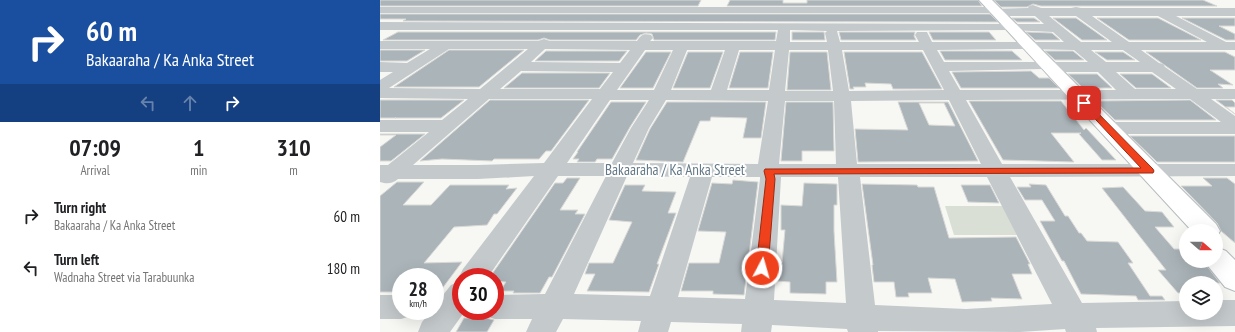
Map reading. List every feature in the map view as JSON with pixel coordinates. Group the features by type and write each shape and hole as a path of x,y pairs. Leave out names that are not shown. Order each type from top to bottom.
{"main road":[{"path":"978,0 997,15 1143,171 1200,224"},
{"path":"1071,94 1108,128 1186,224"},
{"path":"1223,247 1235,260"},
{"path":"1223,266 1235,279"}],"street":[{"path":"380,10 400,0"},
{"path":"382,27 436,0"},
{"path":"380,87 518,0"},
{"path":"545,10 558,0"},
{"path":"384,176 483,93 518,66 562,26 594,0"},
{"path":"590,46 606,26 635,0"},
{"path":"709,11 716,0"},
{"path":"1024,0 1079,46 1131,95"},
{"path":"1062,0 1158,67 1192,94 1235,124"},
{"path":"1139,0 1231,48"},
{"path":"1217,0 1235,8"},
{"path":"380,10 582,10 664,12 786,11 829,5 910,12 997,15 1077,11 1235,12"},
{"path":"829,5 842,96 845,155 848,170 862,324"},
{"path":"387,45 430,26 460,10"},
{"path":"757,322 771,179 768,171 778,96 786,11"},
{"path":"382,27 606,26 664,12 834,45 1127,46 1231,48"},
{"path":"479,268 664,12"},
{"path":"910,12 1078,324"},
{"path":"387,45 540,47 734,46 783,35 910,12 997,15 1057,28"},
{"path":"494,46 521,26"},
{"path":"541,332 618,170 640,128 660,95 682,46"},
{"path":"717,96 734,46"},
{"path":"518,66 624,68"},
{"path":"939,66 1103,68 1158,67"},
{"path":"380,67 410,68"},
{"path":"380,93 717,96 1235,94"},
{"path":"381,127 445,126"},
{"path":"1108,128 1235,128"},
{"name":"Bakaaraha / Ka Anka Street","path":"384,176 550,169 768,171 1235,170"},
{"path":"656,321 703,170"},
{"path":"433,332 452,304"},
{"path":"504,307 554,306 656,321 968,327 1078,324 1179,316"},
{"path":"380,307 392,307"},
{"path":"1223,313 1235,313"}],"shaded area":[{"path":"945,206 1003,206 1017,235 954,235"}],"building":[{"path":"380,0 701,0 698,6 380,6"},
{"path":"730,0 783,0 783,3 807,3 807,0 978,0 982,6 727,6"},
{"path":"994,0 1203,0 1217,6 1041,6 1033,4 1027,7 1001,7"},
{"path":"380,14 990,14 998,22 403,21 406,19 380,19"},
{"path":"1012,18 1034,18 1040,22 1017,22"},
{"path":"1053,18 1076,18 1107,40 1082,40"},
{"path":"1097,18 1158,18 1201,40 1129,40"},
{"path":"1182,18 1235,18 1235,26 1219,26 1235,34 1235,40 1226,40"},
{"path":"398,32 776,32 775,40 654,40 652,34 646,33 640,35 636,40 550,40 544,38 538,40 383,40"},
{"path":"792,32 824,32 825,40 792,40"},
{"path":"839,32 915,32 914,36 916,40 841,40"},
{"path":"929,32 989,32 996,40 933,40"},
{"path":"1026,32 1052,33 1060,40 1035,40"},
{"path":"380,50 425,50 407,61 380,61"},
{"path":"449,50 524,50 479,87 394,87"},
{"path":"546,51 627,51 619,61 535,61"},
{"path":"940,51 1012,51 1022,60 945,60"},
{"path":"1045,51 1073,51 1084,60 1055,60"},
{"path":"646,52 671,52 653,88 620,88"},
{"path":"688,52 723,52 710,88 673,88"},
{"path":"740,52 773,52 768,88 729,88"},
{"path":"790,52 827,52 831,90 787,90"},
{"path":"844,52 922,52 942,89 893,89 891,84 865,83 866,87 853,87 854,89 850,89"},
{"path":"1095,52 1123,52 1135,60 1107,60"},
{"path":"1146,52 1225,52 1235,57 1235,70 1210,70 1233,85 1218,84 1223,88 1197,88"},
{"path":"1031,71 1039,78 1049,78 1059,88 961,88 952,72"},
{"path":"522,73 610,73 599,88 504,88"},
{"path":"1068,74 1097,74 1112,88 1083,88"},
{"path":"1120,74 1152,74 1171,88 1136,88"},
{"path":"380,100 464,100 441,118 380,118"},
{"path":"490,100 589,100 551,151 546,151 539,159 494,159 492,161 442,159 420,161"},
{"path":"1190,100 1216,120 1115,120 1095,101"},
{"path":"1216,100 1232,100 1235,103 1235,107 1226,107 1235,114"},
{"path":"969,101 1061,101 1084,130 1086,128 1116,160 1102,160 1079,134 1081,133 1051,133 1074,162 1003,160"},
{"path":"611,102 646,102 612,159 597,159 595,162 577,162 579,159 573,159"},
{"path":"667,102 766,102 761,138 743,138 747,118 711,117 710,121 700,121 683,162 636,160 650,129"},
{"path":"786,102 833,102 834,151 802,151 802,161 781,161"},
{"path":"898,102 948,102 978,161 858,162 855,129 908,130","holes":["919,103 944,103 955,126 929,125"]},
{"path":"380,134 425,134 391,161 380,161 380,147 396,135"},
{"path":"1130,136 1235,136 1235,162 1157,162"},
{"path":"567,178 580,178 560,210 578,210 575,214 585,214 552,277 549,277 540,293 513,293 514,291 504,291 504,285 506,282 504,282 504,268 496,268 555,183 563,183"},
{"path":"1203,178 1227,178 1235,184 1235,243 1223,233 1223,224 1218,224 1181,186 1212,186"},
{"path":"733,180 758,182 744,295 713,294 713,291 681,291 689,263 719,263 726,232 698,231 712,183 732,184"},
{"path":"397,182 424,182 403,205 431,205 450,185 509,185 506,189 517,188 497,214 494,214 487,225 454,227 424,263 462,262 458,268 452,268 452,275 444,286 444,268 392,268 392,292 380,292 380,196"},
{"path":"804,183 837,184 837,205 834,205 834,231 837,282 826,282 826,294 790,293 790,282 777,281 778,263 782,263 785,230 781,230 781,205 802,206"},
{"path":"862,184 917,185 918,187 934,187 949,238 1016,237 1030,264 1028,264 1032,274 1012,274 1022,299 991,298 992,301 962,302 955,279 928,278 932,293 908,293 909,297 896,297 894,282 874,282"},
{"path":"1029,184 1046,185 1065,216 1068,216 1079,233 1081,233 1087,241 1118,242 1133,263 1128,263 1150,296 1162,296 1165,300 1138,300 1136,296 1081,294 1064,261 1062,261 1040,221 1055,221 1042,200 1025,200 1017,187 1031,187"},
{"path":"625,185 645,185 642,191 676,192 668,213 676,213 657,264 659,264 649,292 587,291 595,274 585,274 589,263 613,263 632,222 609,220"},
{"path":"961,185 990,185 999,203 968,202"},
{"path":"1123,187 1145,211 1162,212 1174,227 1155,227 1174,249 1179,249 1179,268 1208,268 1215,276 1179,276 1178,293 1158,270 1166,270 1102,188"},
{"path":"463,320 494,320 487,332 456,332"}],"route":[{"path":"762,268 771,179 768,171 1149,171 1084,103"}]}
